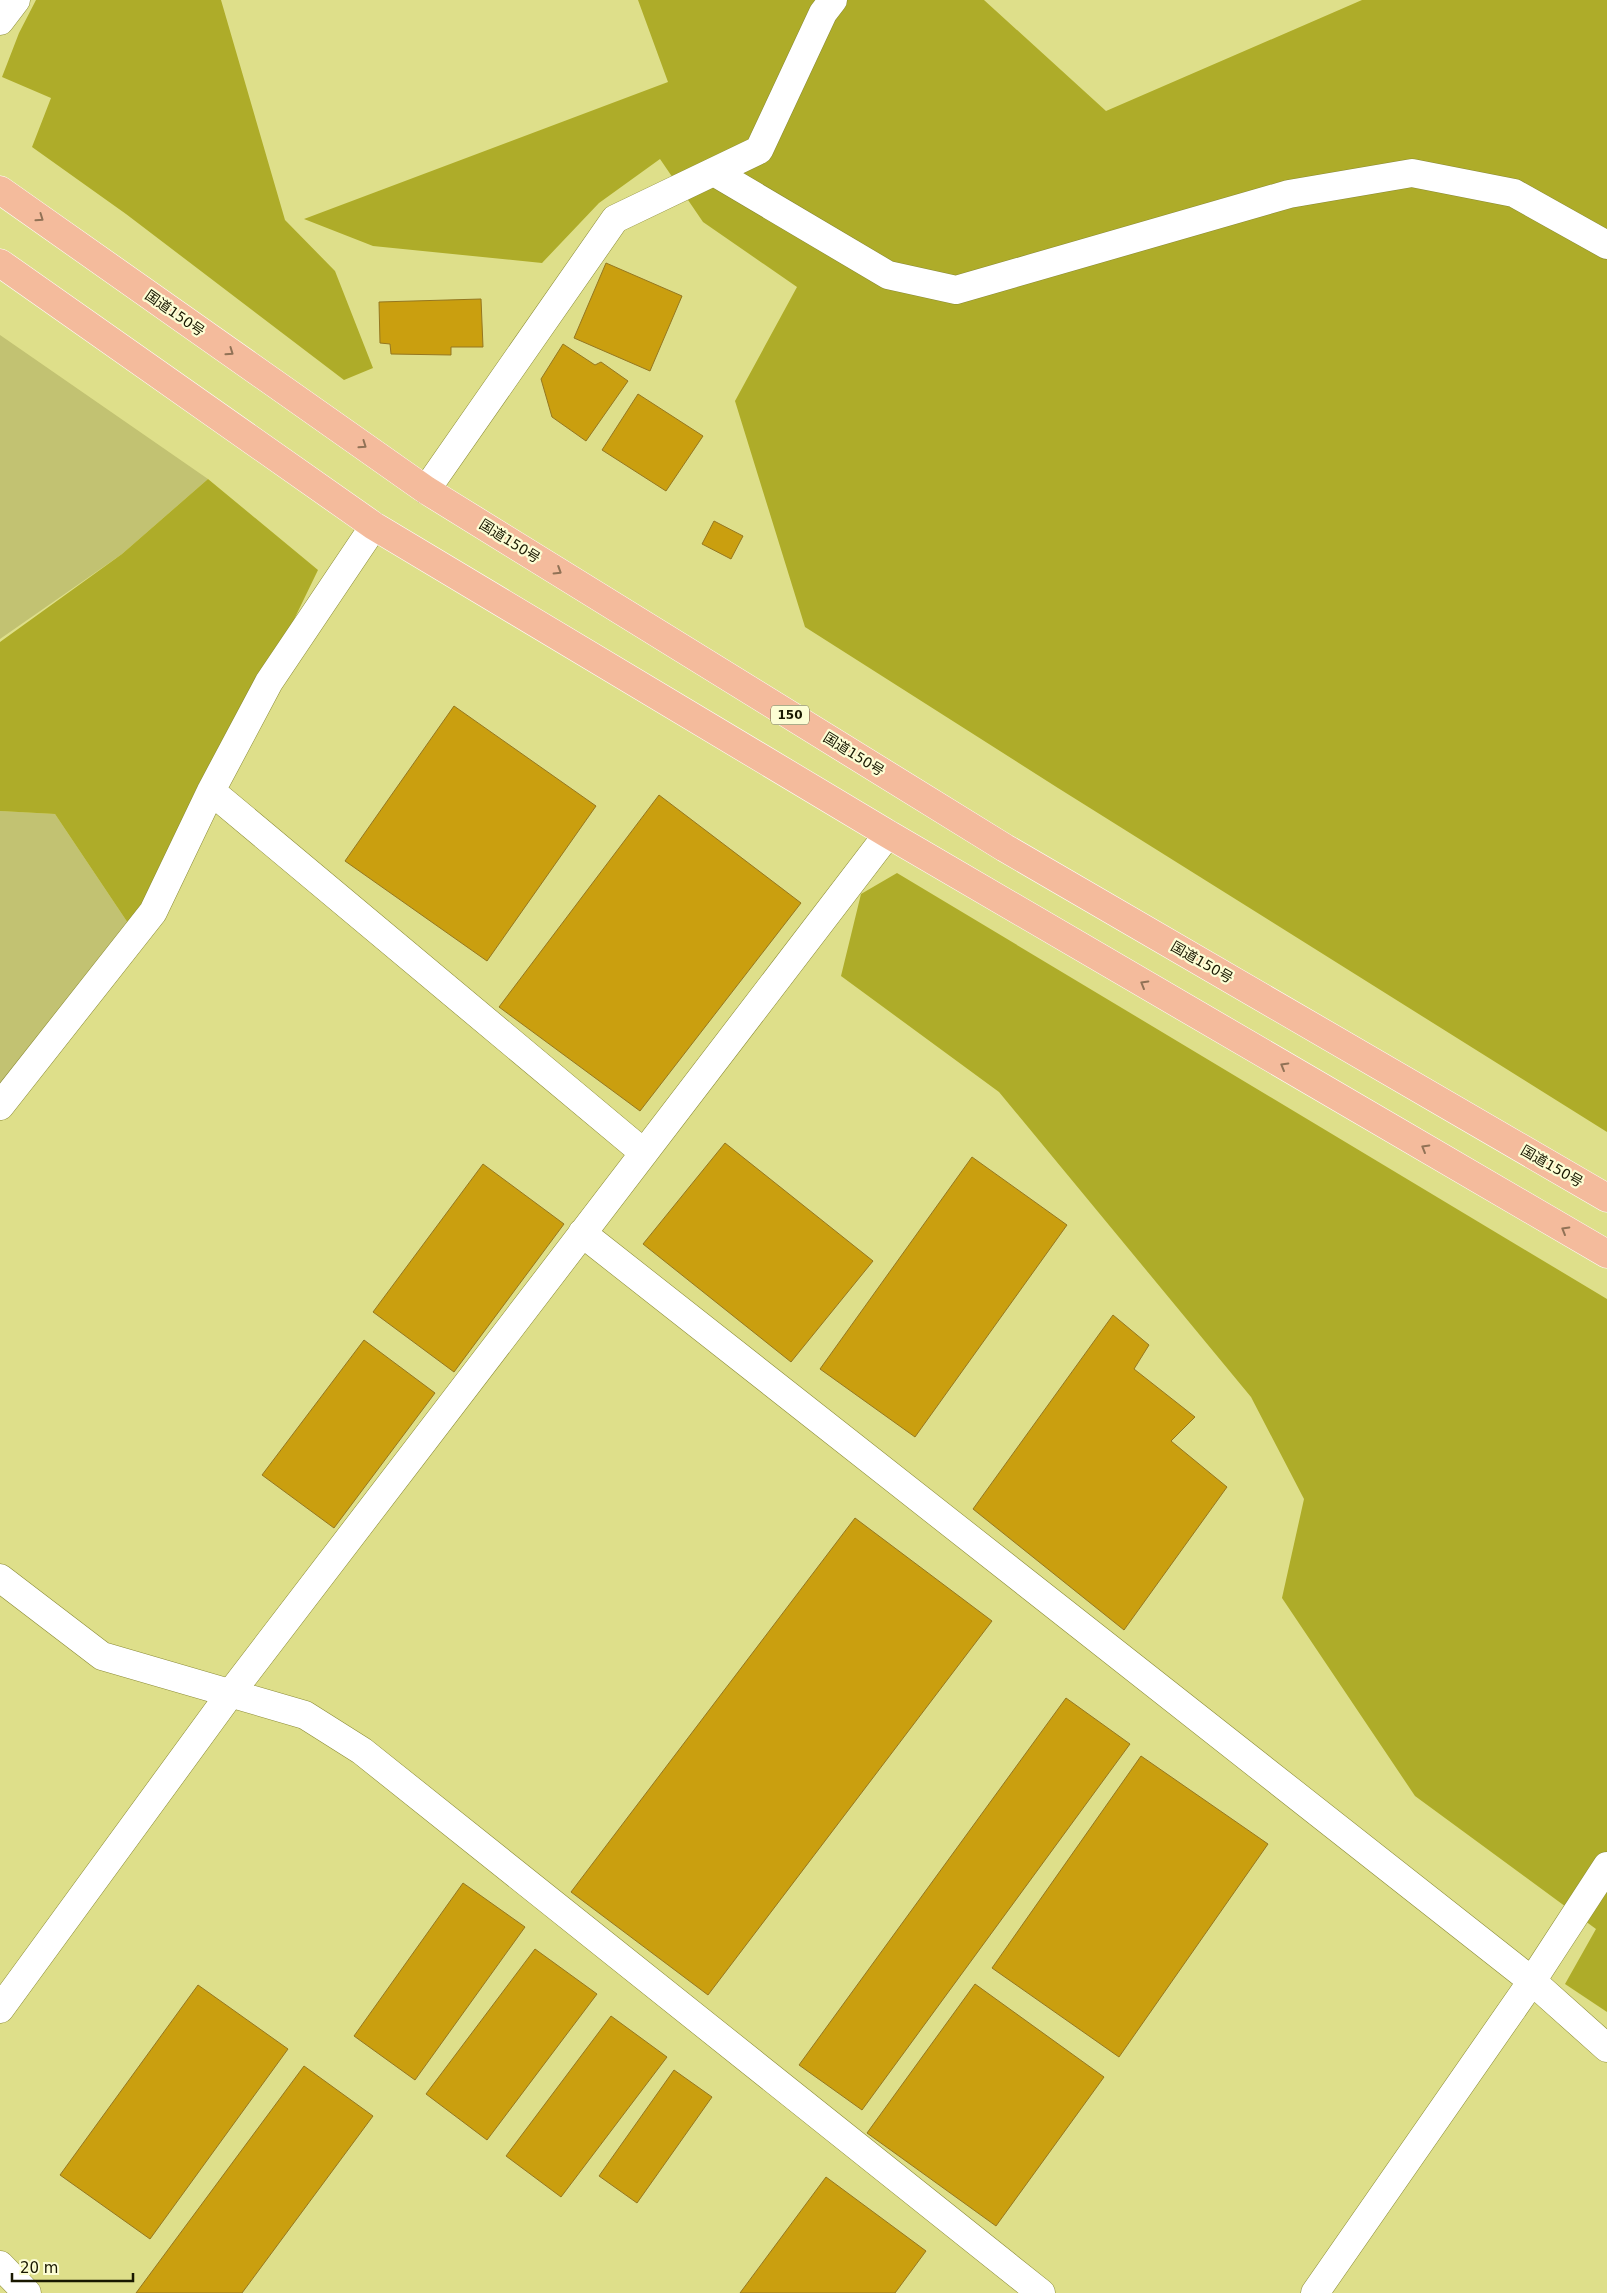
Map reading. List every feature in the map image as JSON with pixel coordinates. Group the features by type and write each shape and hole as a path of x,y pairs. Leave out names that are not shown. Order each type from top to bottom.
{"highway":[{"name":"国道150号","path":"0,190 426,490 1005,848 1607,1198"},
{"path":"0,263 374,526 888,834 1607,1254"}],"street":[{"path":"0,21 16,0"},
{"path":"426,490 614,220 759,150 823,13 833,0"},
{"path":"714,172 888,275 956,290 1289,194 1412,173 1514,193 1607,245"},
{"path":"0,1106 153,912 211,791 269,682 374,526"},
{"path":"211,791 644,1153"},
{"path":"0,2009 230,1694 888,834"},
{"path":"582,1234 1532,1981 1607,2048"},
{"path":"0,1578 102,1656 306,1715 362,1751 1041,2293"},
{"path":"1315,2293 1532,1981 1607,1866"},
{"path":"0,2266 27,2293"}],"shaded area":[{"path":"36,0 221,0 285,220 335,271 373,368 344,380 126,214 32,147 51,98 2,77 19,33"},
{"path":"638,0 984,0 1106,111 1362,0 1607,0 1607,1132 805,627 735,401 797,287 703,222 660,159 599,203 542,263 373,246 304,219 668,82"},
{"path":"0,335 208,479 122,554 0,639"},
{"path":"208,479 318,570 211,791 136,935 55,814 0,811 0,642 122,554"},
{"path":"0,811 55,814 136,935 0,1096"},
{"path":"897,873 1607,1299 1607,2012 1565,1984 1596,1929 1415,1796 1282,1598 1304,1499 1251,1397 999,1092 841,976 861,894"}],"building":[{"path":"606,263 682,296 650,371 574,338"},
{"path":"481,299 483,347 451,347 451,355 391,354 390,344 380,343 379,302"},
{"path":"563,344 595,365 601,362 628,381 586,441 552,417 541,379"},
{"path":"638,394 703,436 666,491 602,450"},
{"path":"714,521 743,536 731,559 702,544"},
{"path":"454,706 596,806 487,961 345,861"},
{"path":"659,795 801,903 640,1111 499,1007"},
{"path":"725,1143 873,1261 791,1362 643,1244"},
{"path":"972,1157 1067,1225 915,1437 820,1369"},
{"path":"483,1164 564,1224 454,1372 373,1312"},
{"path":"1113,1315 1149,1345 1134,1369 1195,1417 1171,1441 1227,1487 1124,1630 973,1509"},
{"path":"364,1340 435,1393 334,1528 262,1475"},
{"path":"855,1518 992,1621 708,1995 571,1892"},
{"path":"1066,1698 1130,1744 862,2110 799,2065"},
{"path":"1141,1756 1268,1844 1119,2057 992,1968"},
{"path":"463,1883 525,1927 415,2080 354,2036"},
{"path":"535,1949 597,1994 487,2140 426,2094"},
{"path":"975,1984 1104,2077 996,2226 867,2133"},
{"path":"198,1985 288,2049 150,2239 60,2175"},
{"path":"611,2016 667,2057 561,2197 506,2156"},
{"path":"304,2066 373,2116 242,2293 136,2293"},
{"path":"674,2070 712,2097 637,2203 599,2176"},
{"path":"826,2177 926,2251 895,2293 740,2293"}]}
